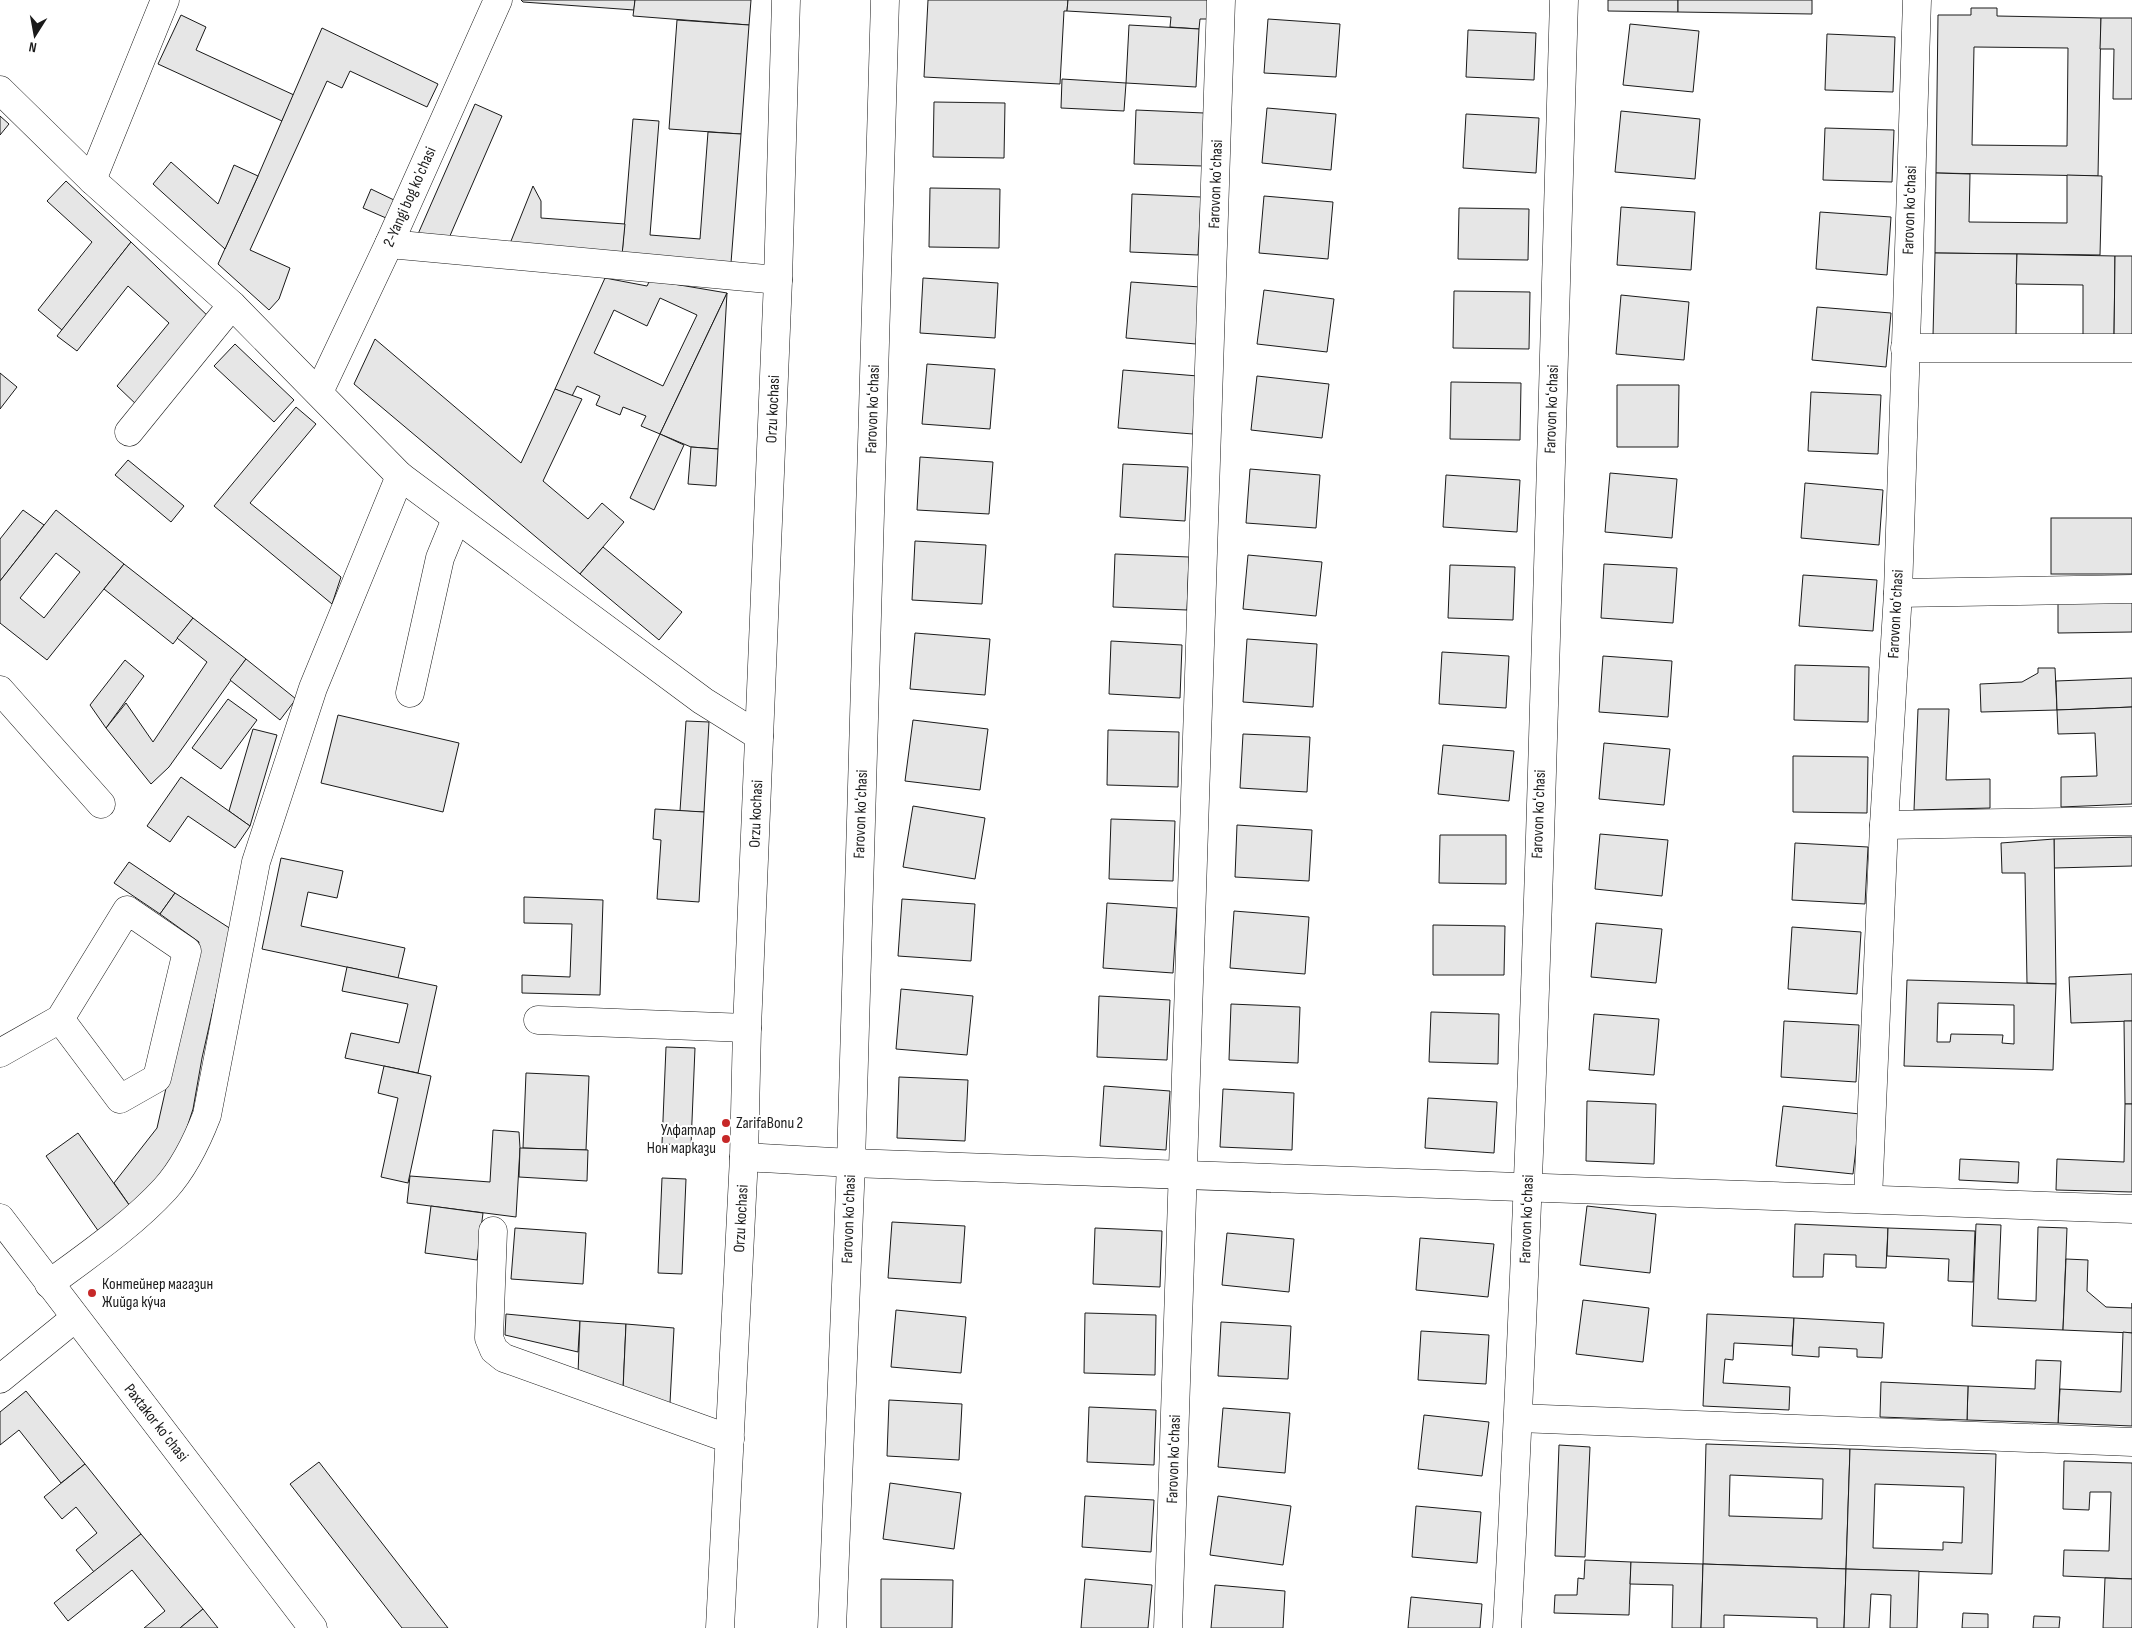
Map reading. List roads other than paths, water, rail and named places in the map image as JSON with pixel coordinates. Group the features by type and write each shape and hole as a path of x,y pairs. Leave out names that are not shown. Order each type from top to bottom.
{"street":[{"path":"92,180 165,0"},
{"name":"2-Yangi bog koʼchasi","path":"319,392 389,244 498,0"},
{"name":"Orzu kochasi","path":"720,1628 744,1157 747,1028 778,280 786,0"},
{"name":"Farovon koʻchasi","path":"832,1628 851,1164 885,0"},
{"name":"Farovon koʻchasi","path":"1168,1628 1222,0"},
{"name":"Farovon koʻchasi","path":"1507,1628 1519,1418 1528,1188 1564,0"},
{"name":"Farovon koʻchasi","path":"1868,1198 1884,825 1898,593 1917,0"},
{"path":"0,90 92,180 232,305 400,476 703,701 759,736"},
{"path":"389,244 778,280"},
{"path":"129,432 232,305"},
{"path":"1906,348 2132,348"},
{"path":"49,1284 118,1232 166,1188 199,1136 207,1115 256,862 313,688 400,476"},
{"path":"410,693 440,558 456,519"},
{"path":"1898,593 2132,589"},
{"path":"0,690 101,804"},
{"path":"1884,825 2132,821"},
{"path":"0,1053 60,1019 127,910 187,951 156,1078 120,1099 60,1019"},
{"path":"538,1020 747,1028"},
{"path":"744,1157 851,1164 1868,1198 2132,1209"},
{"name":"Paxtakor koʻchasi","path":"0,1218 313,1628"},
{"path":"493,1231 489,1338 494,1350 504,1358 730,1439"},
{"path":"0,1379 75,1318"},
{"path":"1519,1418 2132,1442"}],"place":[{"name":"ZarifaBonu 2","path":"726,1123"},
{"name":"Улфатлар Нон маркази","path":"726,1139"},
{"name":"Контейнер магазин Жийда ку́ча","path":"92,1293"}]}
